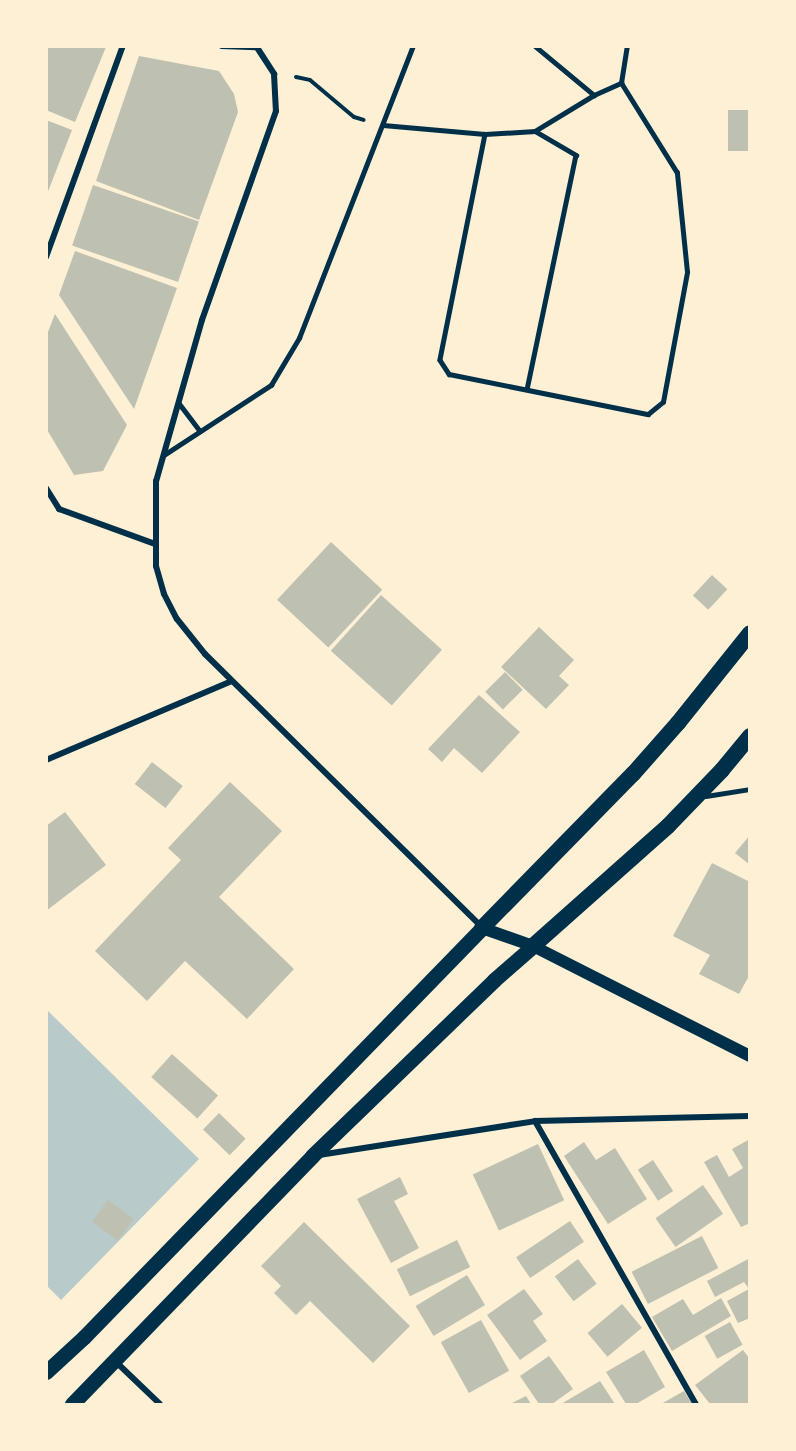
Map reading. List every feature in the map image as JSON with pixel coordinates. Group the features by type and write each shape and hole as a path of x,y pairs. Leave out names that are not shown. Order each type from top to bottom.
{"highway":[{"path":"482,928 633,774 678,723 750,633"},
{"path":"533,946 631,861 697,797 750,736"}],"main road":[{"path":"46,1372 101,1320 482,928 533,946 750,1056"},
{"path":"72,1404 312,1156 494,980 533,946"}],"street":[{"path":"46,257 123,46"},
{"path":"258,48 274,74 276,111 202,320 156,481 156,566 161,585 177,619 231,682 482,928"},
{"path":"46,488 59,509 155,544"},
{"path":"46,760 231,682"},
{"path":"312,1156 535,1121 750,1116"},
{"path":"535,1121 696,1404"},
{"path":"114,1360 160,1404"}],"lane":[{"path":"221,46 258,48"},
{"path":"164,454 271,385 293,348 413,46"},
{"path":"535,46 594,95"},
{"path":"485,134 440,360 449,374 648,414 663,402 687,272 678,173 621,83 627,47"},
{"path":"383,125 485,134 535,131 594,95 621,83"},
{"path":"527,389 576,155 535,131"},
{"path":"179,403 200,431"},
{"path":"697,797 750,789"}],"path":[{"path":"310,80 354,117"}],"shaded area":[{"path":"46,1009 199,1159 61,1300 47,1286"}],"building":[{"path":"46,46 106,47 75,122 46,110"},
{"path":"139,56 219,71 234,94 238,112 199,220 96,181"},
{"path":"728,110 750,110 750,151 728,151"},
{"path":"46,120 72,130 47,194 46,194"},
{"path":"93,185 199,221 178,282 72,246"},
{"path":"75,251 177,288 134,409 59,295"},
{"path":"55,314 127,425 103,471 74,475 46,428 46,337"},
{"path":"331,542 382,590 328,648 277,600"},
{"path":"712,575 727,589 708,610 693,595"},
{"path":"381,595 442,650 392,706 331,651"},
{"path":"539,627 574,660 559,676 569,685 546,709 501,667"},
{"path":"505,672 523,690 503,709 485,692"},
{"path":"479,695 520,732 482,773 454,748 442,762 428,749"},
{"path":"152,762 183,786 165,808 135,784"},
{"path":"230,782 282,831 219,897 294,969 247,1019 185,961 147,1001 95,951 181,860 168,848"},
{"path":"65,812 106,865 46,911 46,826"},
{"path":"750,835 750,865 735,853"},
{"path":"712,863 750,882 750,974 739,994 699,974 710,955 673,936"},
{"path":"172,1054 218,1095 197,1119 151,1077"},
{"path":"219,1113 246,1139 230,1155 203,1130"},
{"path":"750,1139 750,1223 741,1227 704,1162 717,1155 729,1177 743,1168 732,1149"},
{"path":"584,1142 596,1160 615,1148 647,1199 608,1224 564,1156"},
{"path":"538,1144 564,1200 499,1231 473,1174"},
{"path":"653,1160 673,1191 658,1201 638,1170"},
{"path":"400,1177 408,1194 394,1201 419,1248 391,1263 357,1199"},
{"path":"703,1185 723,1214 676,1247 655,1218"},
{"path":"108,1200 134,1219 118,1241 92,1222"},
{"path":"570,1221 584,1242 530,1278 516,1257"},
{"path":"304,1222 410,1326 373,1363 310,1301 296,1315 274,1293 281,1286 261,1266"},
{"path":"702,1236 718,1268 648,1304 632,1272"},
{"path":"457,1240 470,1267 410,1296 397,1269"},
{"path":"750,1258 750,1318 738,1323 727,1301 749,1289 744,1282 715,1297 707,1281"},
{"path":"578,1259 597,1284 573,1301 555,1276"},
{"path":"467,1275 485,1305 434,1336 416,1306"},
{"path":"524,1289 543,1314 533,1321 547,1341 520,1360 487,1315"},
{"path":"721,1298 731,1316 672,1351 652,1317 683,1299 693,1315"},
{"path":"622,1304 642,1328 607,1357 588,1333"},
{"path":"481,1320 509,1371 469,1393 441,1342"},
{"path":"730,1322 743,1345 717,1359 705,1336"},
{"path":"644,1350 665,1387 636,1404 626,1404 606,1372"},
{"path":"743,1350 750,1359 750,1404 710,1404 695,1385"},
{"path":"549,1356 573,1389 552,1404 539,1404 520,1376"},
{"path":"600,1381 615,1404 561,1404"},
{"path":"684,1391 692,1404 661,1404"},
{"path":"526,1396 531,1404 510,1404"}]}
